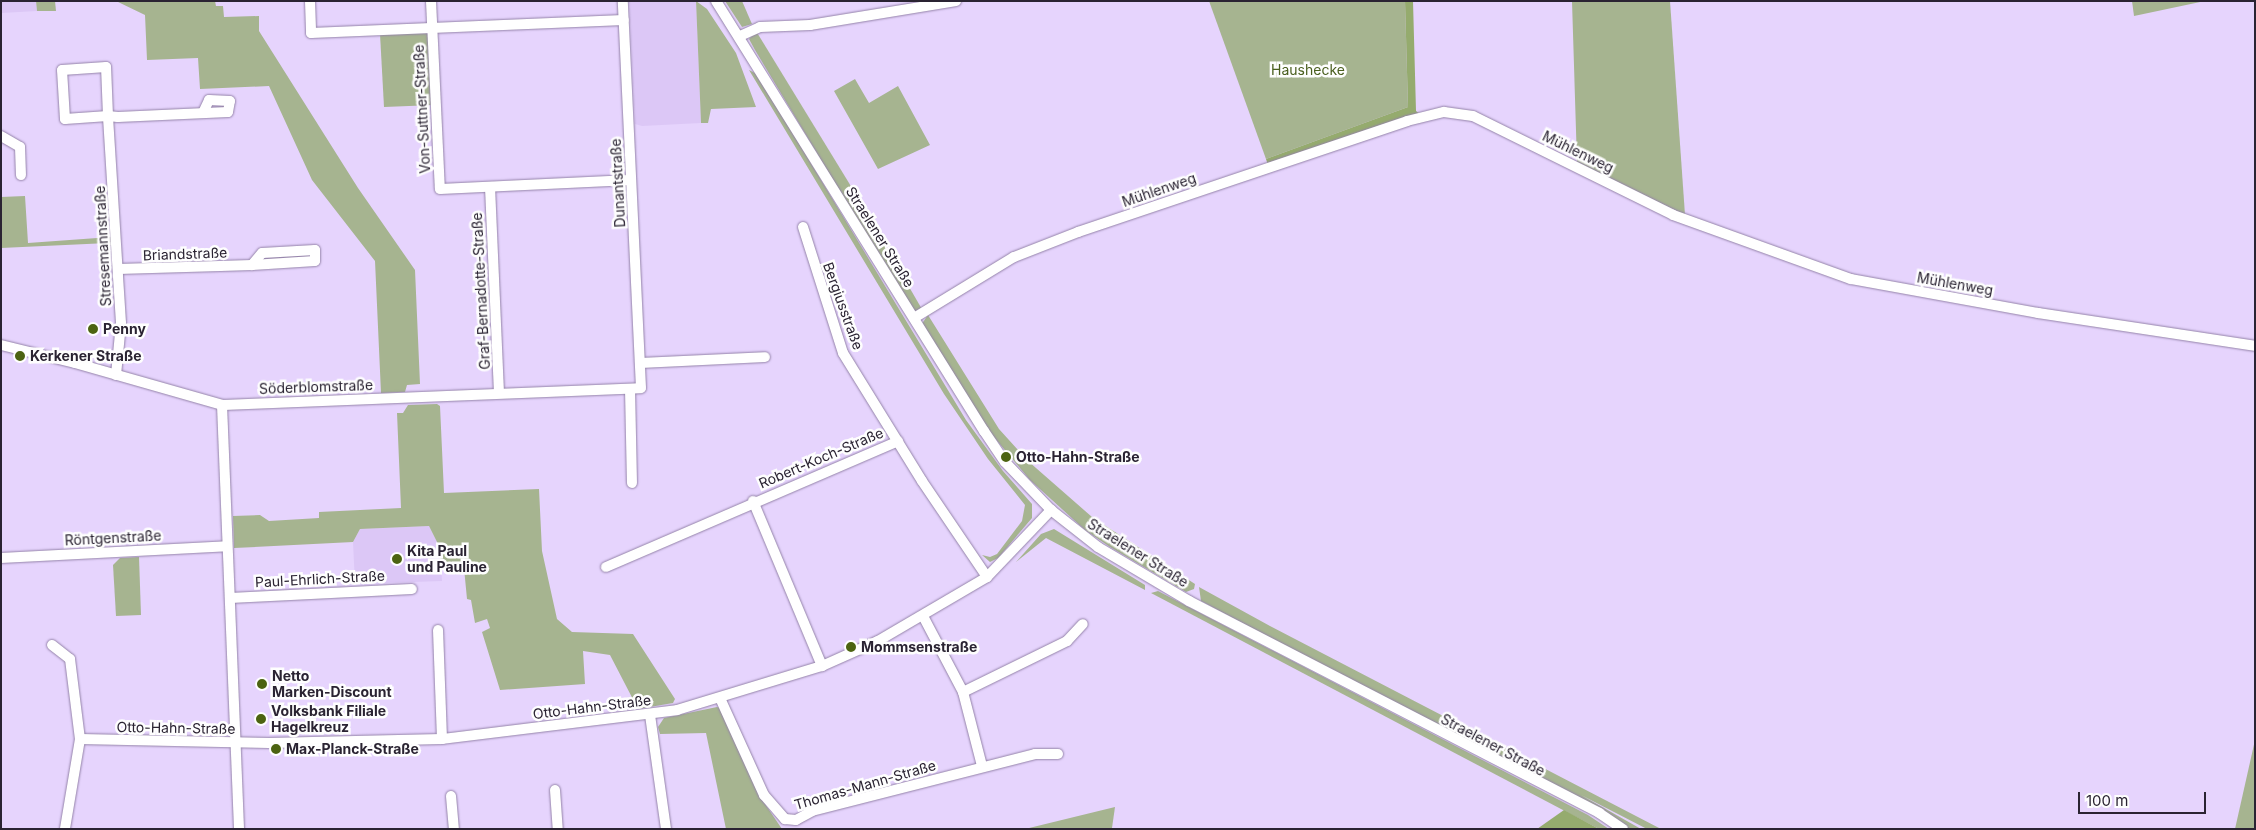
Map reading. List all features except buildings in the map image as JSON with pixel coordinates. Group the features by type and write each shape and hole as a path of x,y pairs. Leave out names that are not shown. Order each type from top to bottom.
{"street":[{"name":"Von-Suttner-Straße","path":"310,1 311,33 624,20"},
{"path":"431,1 432,28"},
{"name":"Dunantstraße","path":"623,1 640,363 636,388 632,483"},
{"name":"Straelener Straße","path":"716,1 740,36 1005,462 1051,510 1098,548 1189,601 1568,799 1599,813 1624,829"},
{"path":"740,36 760,27 810,25 956,1"},
{"name":"Von-Suttner-Straße","path":"432,28 440,190 490,187"},
{"name":"Stresemannstraße","path":"108,116 65,119 62,70 106,68 121,323 116,374"},
{"name":"Mühlenweg","path":"914,318 1014,256 1069,235 1407,121 1444,112 1473,116 1673,215 1851,279 2038,313 2255,346"},
{"path":"108,116 203,113"},
{"path":"1,136 20,147 21,175"},
{"path":"490,187 630,180"},
{"name":"Graf-Bernadotte-Straße","path":"490,187 499,393"},
{"name":"Bergiusstraße","path":"803,227 843,353 898,441"},
{"name":"Briandstraße","path":"118,269 252,265 315,262 315,250 262,253 252,265"},
{"name":"Söderblomstraße","path":"1,346 116,374 222,405 636,388"},
{"path":"640,363 765,357"},
{"path":"222,405 239,829"},
{"name":"Robert-Koch-Straße","path":"606,567 753,501 898,441 987,578"},
{"path":"753,501 822,666"},
{"name":"Otto-Hahn-Straße","path":"80,739 237,743 442,739 650,715 720,698 822,666 878,641 987,578 1051,510"},
{"name":"Röntgenstraße","path":"1,558 227,546"},
{"name":"Paul-Ehrlich-Straße","path":"230,598 412,589"},
{"path":"923,616 963,692 982,766"},
{"path":"963,692 1067,641 1083,624"},
{"path":"438,630 442,739"},
{"path":"52,644 70,659 80,739 64,829"},
{"name":"Thomas-Mann-Straße","path":"720,698 764,795 785,819 796,820 812,811 982,766 1035,754 1058,754"},
{"path":"650,715 666,829"},
{"path":"555,790 558,829"},
{"path":"451,796 454,829"},
{"name":"Straelener Straße","path":"1568,799 1614,829"}],"shaded area":[{"path":"1,1 36,1 37,11 1,13"},
{"path":"629,1 696,1 701,123 642,126 635,124"},
{"name":"Kita Paul und Pauline","path":"429,526 440,548 442,581 355,584 353,542 360,529"}],"green space":[{"path":"36,1 55,1 56,11 37,11"},
{"path":"116,1 215,1 216,6 223,6 224,17 259,16 259,31 358,188 415,270 420,384 407,385 405,392 381,393 375,261 312,180 269,86 200,89 198,58 147,60 145,15"},
{"path":"696,1 707,9 736,53 756,107 711,109 708,123 701,123"},
{"path":"725,1 742,1 752,24 742,27"},
{"name":"Haushecke","path":"1209,1 1405,1 1408,107 1266,159"},
{"path":"1405,1 1413,1 1416,111 1421,115 1268,165 1266,159 1408,107"},
{"path":"1572,1 1670,1 1685,215 1577,163"},
{"path":"2132,1 2205,1 2134,16"},
{"path":"428,31 434,105 384,107 380,34"},
{"path":"756,31 849,183 923,311 914,312 908,305 755,50 749,39"},
{"path":"749,70 757,74 966,420 1003,471 1032,504 1032,518 998,558 990,562 982,555 990,557 997,554 1022,521 1025,505 988,459 944,394"},
{"path":"855,79 869,103 898,86 930,145 878,169 834,91"},
{"path":"25,196 28,243 111,237 111,246 108,243 1,248 1,197"},
{"path":"928,315 999,429 1028,461 1092,517 1195,584 1194,589 1186,592 1110,547 1085,530 1030,480 988,430 921,325"},
{"path":"437,404 440,406 444,493 539,489 542,551 557,619 572,632 633,634 675,699 673,703 638,709 610,655 583,651 585,684 500,690 482,632 490,628 487,619 475,623 471,600 467,599 464,568 441,569 440,548 429,526 360,529 353,542 234,548 233,516 260,515 269,521 319,518 319,512 401,508 397,413 403,413 408,405"},
{"path":"1054,529 1145,585 1145,590 1046,538 1016,562 1041,534"},
{"path":"139,557 141,615 116,616 113,565 120,558"},
{"path":"1199,587 1270,626 1661,829 1647,829 1581,795 1641,829 1626,829 1201,601"},
{"path":"1158,591 1588,815 1609,829 1599,829 1151,593"},
{"path":"717,707 721,708 761,798 782,829 726,829 706,733 660,734 658,727 664,718"},
{"path":"2255,740 2255,829 2235,829"},
{"path":"1115,807 1112,828 1108,829 1025,829"},
{"path":"1564,810 1599,829 1537,829"}],"place":[{"name":"Penny","path":"93,329"},
{"name":"Kerkener Straße","path":"20,356"},
{"name":"Otto-Hahn-Straße","path":"1006,457"},
{"name":"Kita Paul und Pauline","path":"397,559"},
{"name":"Mommsenstraße","path":"851,647"},
{"name":"Netto Marken-Discount","path":"262,684"},
{"name":"Volksbank Filiale Hagelkreuz","path":"261,719"},
{"name":"Max-Planck-Straße","path":"276,749"}]}
